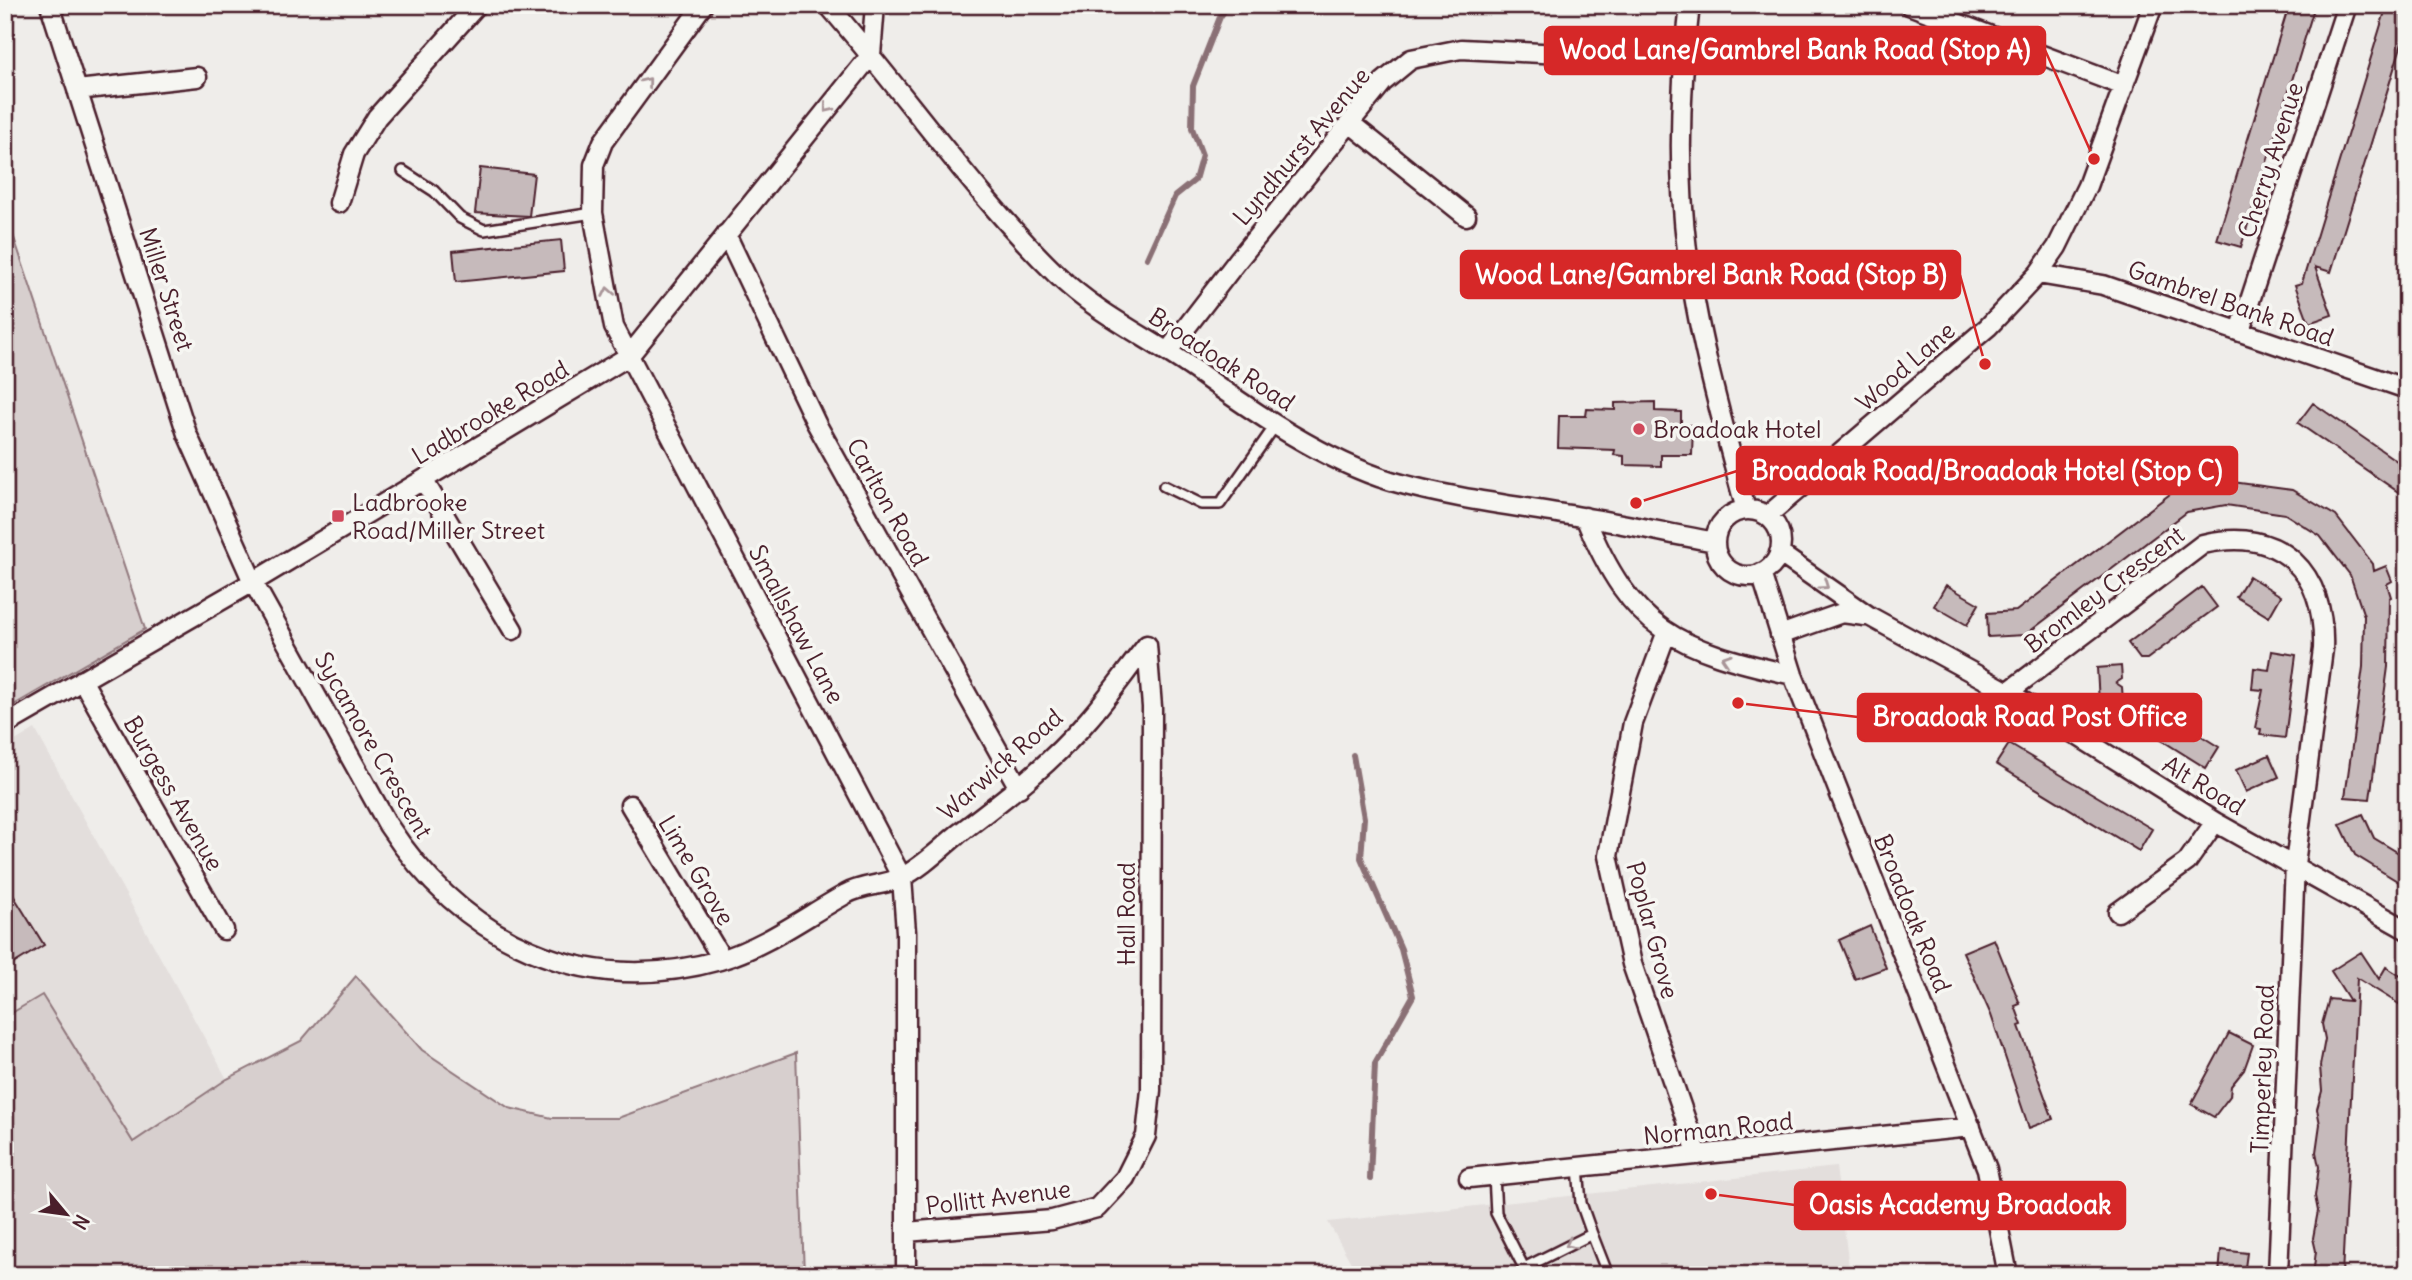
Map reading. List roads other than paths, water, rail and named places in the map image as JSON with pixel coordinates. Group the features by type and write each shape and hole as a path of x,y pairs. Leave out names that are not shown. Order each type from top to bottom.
{"street":[{"name":"Miller Street","path":"50,5 187,433 253,582"},
{"path":"339,203 354,154 377,117 477,5"},
{"name":"Smallshaw Lane","path":"683,34 692,5"},
{"name":"Smallshaw Lane","path":"703,5 603,142 594,165 593,213 614,327 902,877 906,932 906,1275"},
{"name":"Broadoak Road","path":"828,5 872,55 972,182 1056,274 1100,312 1168,351 1229,395 1322,451 1388,480 1460,498 1585,517 1715,542"},
{"path":"872,55 875,5"},
{"path":"1690,5 1683,60 1680,144 1687,250 1709,370 1746,510"},
{"path":"1909,5 2124,86"},
{"name":"Wood Lane","path":"1767,516 1988,327 2038,274 2057,247 2087,186 2153,5"},
{"name":"Cherry Avenue","path":"2240,331 2347,5"},
{"name":"Lyndhurst Avenue","path":"1168,351 1382,82 1411,60 1461,49 1683,60"},
{"name":"Ladbrooke Road","path":"5,724 253,582 629,356 872,55"},
{"path":"76,90 197,77"},
{"path":"1350,123 1466,216"},
{"name":"Carlton Road","path":"726,234 816,423 1019,788"},
{"name":"Gambrel Bank Road","path":"2038,274 2103,285 2407,389"},
{"path":"424,481 513,630"},
{"path":"1746,510 1767,516 1779,533 1779,553 1775,562 1761,573 1750,576 1730,570 1722,563 1715,542 1721,524 1728,517 1746,510"},
{"path":"1585,517 1614,579 1666,634 1739,663 1793,675"},
{"name":"Bromley Crescent","path":"2008,692 2203,544 2224,539 2249,541 2286,555 2299,566 2317,592 2324,619 2295,864"},
{"name":"Alt Road","path":"1779,553 1869,617 2008,692 2215,822 2295,864 2407,930"},
{"name":"Broadoak Road","path":"1761,573 1793,675 1987,1169 2008,1275"},
{"name":"Sycamore Crescent","path":"253,582 388,825 412,861 442,892 495,931 550,961 604,971 647,971 674,970 722,959 793,926 850,892 902,877"},
{"name":"Alt Road","path":"1780,635 1843,613 1869,617"},
{"name":"Poplar Grove","path":"1666,634 1633,723 1608,856 1632,964 1698,1155"},
{"name":"Warwick Road","path":"902,877 1019,788 1087,721 1147,645"},
{"name":"Hall Road","path":"1125,1178 1146,1136 1151,1090 1152,708 1147,645"},
{"name":"Burgess Avenue","path":"82,680 224,930"},
{"name":"Lime Grove","path":"631,805 722,959"},
{"path":"2118,912 2187,862 2215,822"},
{"name":"Timperley Road","path":"2278,1275 2295,864"},
{"name":"Norman Road","path":"1469,1178 1971,1127"},
{"name":"Pollitt Avenue","path":"906,1232 1063,1217 1097,1208 1125,1178"}],"lane":[{"path":"402,171 434,191 460,218 484,230 552,222 593,213"},
{"path":"1164,485 1201,504 1220,504 1277,424"},
{"path":"1577,1167 1581,1203 1608,1275"},
{"path":"1494,1176 1496,1213 1526,1271 1592,1234"}],"waterway":[{"path":"1147,258 1175,196 1195,180 1202,155 1192,128 1193,86 1220,17 1228,5"},
{"path":"1353,755 1364,818 1361,858 1401,949 1413,996 1375,1063 1370,1179"}],"place":[{"name":"Wood Lane/Gambrel Bank Road (Stop A)","path":"2094,159"},
{"name":"Wood Lane/Gambrel Bank Road (Stop B)","path":"1985,364"},
{"name":"Broadoak Hotel","path":"1639,429"},
{"name":"Broadoak Road/Broadoak Hotel (Stop C)","path":"1636,503"},
{"name":"Ladbrooke Road/Miller Street","path":"338,516"},
{"name":"Broadoak Road Post Office","path":"1738,703"},
{"name":"Oasis Academy Broadoak","path":"1711,1194"}]}
